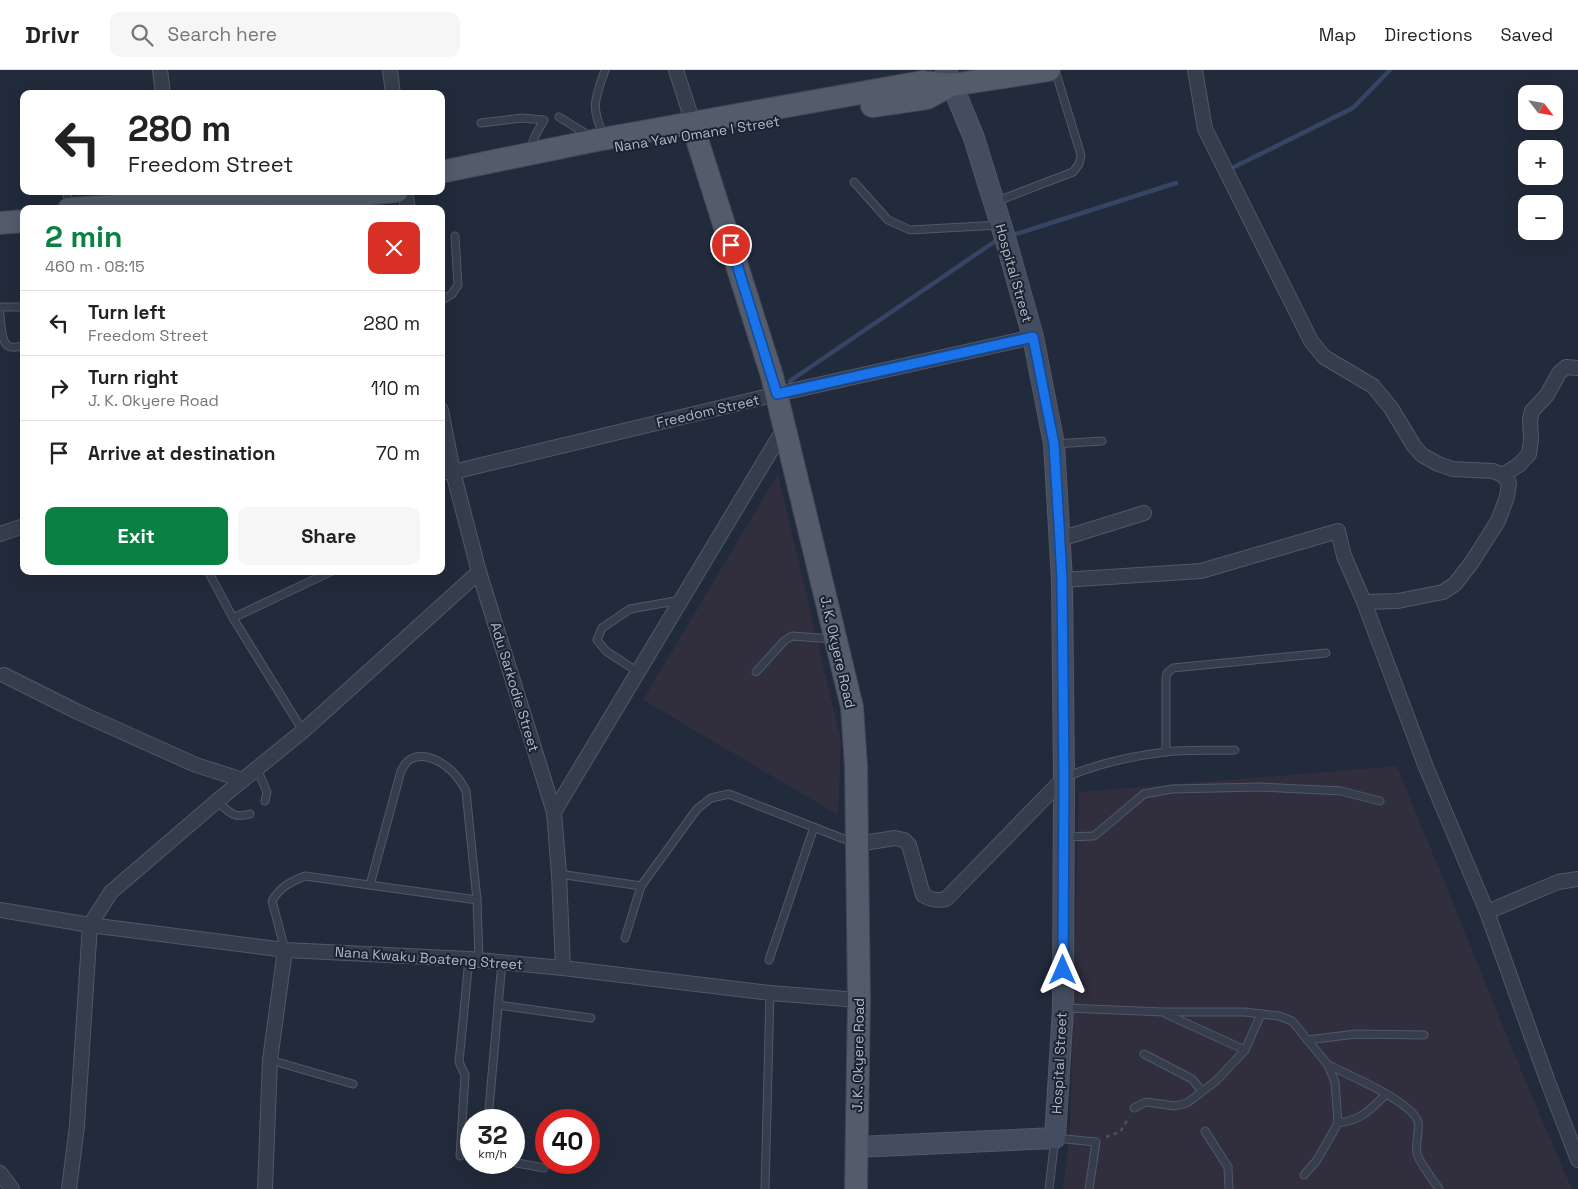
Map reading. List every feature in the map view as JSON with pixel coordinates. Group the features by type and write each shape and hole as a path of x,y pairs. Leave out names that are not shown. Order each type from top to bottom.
{"main road":[{"name":"Nana Yaw Omane I Street","path":"445,171 601,139 926,98 949,77 1049,70"},
{"name":"Nana Yaw Omane I Street","path":"445,181 694,128"},
{"name":"J. K. Okyere Road","path":"694,128 777,394 852,707 856,766 859,1000 856,1189"},
{"path":"100,205 247,195"},
{"path":"259,205 358,195"},
{"path":"0,211 20,210"},
{"path":"0,223 20,221"}],"street":[{"path":"160,70 162,90"},
{"path":"390,70 392,90"},
{"path":"676,70 694,128"},
{"path":"1195,70 1205,129 1311,341 1324,357 1373,386 1391,408 1414,446 1422,455 1438,464 1453,469 1493,471 1503,475 1509,483 1507,497 1498,521 1472,562 1455,584 1443,592 1405,600 1364,602"},
{"name":"Hospital Street","path":"949,77 974,138 1033,337 1054,444 1062,580 1064,778 1063,1008 1055,1138"},
{"name":"Freedom Street","path":"447,472 777,394 1033,337"},
{"path":"1503,475 1520,464 1529,454 1532,411 1547,395 1559,373 1566,367 1578,368"},
{"path":"554,812 785,427"},
{"name":"Adu Sarkodie Street","path":"445,451 447,472 554,812 564,968"},
{"path":"1060,539 1144,513"},
{"path":"0,534 20,527"},
{"path":"1062,580 1201,571 1338,532 1344,556 1364,602 1426,766 1488,912 1578,1160"},
{"path":"69,1189 78,1126 90,925 111,892 303,730 479,572"},
{"path":"4,676 78,712 196,765 243,780"},
{"path":"857,844 896,838 904,840 909,845 923,895 930,900 939,901 946,899 1064,778"},
{"path":"1488,912 1558,882 1578,878"},
{"name":"Nana Kwaku Boateng Street","path":"0,910 90,925 285,950 474,959 770,993 859,1000"},
{"path":"265,1189 270,1060 285,950"},
{"path":"857,1147 1055,1138"},
{"path":"0,1173 12,1189"}],"lane":[{"path":"601,139 595,106 597,90 605,70"},
{"path":"994,203 1073,172 1079,164 1081,155 1055,70"},
{"path":"559,117 601,139"},
{"path":"481,123 522,118 544,120 535,136 529,153"},
{"path":"854,182 888,220 910,230 1003,233"},
{"path":"445,298 452,294 458,285 455,236"},
{"path":"0,307 20,307"},
{"path":"0,314 6,345 12,348 20,347"},
{"path":"1054,444 1102,441"},
{"path":"210,575 233,618 303,730"},
{"path":"233,618 324,575"},
{"path":"638,672 606,651 597,640 602,628 630,609 681,600"},
{"path":"756,672 784,641 792,636 836,639"},
{"path":"1166,752 1166,679 1168,673 1173,668 1326,653"},
{"path":"1064,778 1082,770 1107,763 1166,752 1235,750"},
{"path":"370,885 401,771 407,762 418,757 430,757 442,764 457,777 466,791 476,900 474,959 459,1062 465,1074 463,1109"},
{"path":"257,770 268,792 265,801"},
{"path":"1064,837 1094,836 1144,794 1172,789 1260,787 1341,791 1380,801"},
{"path":"625,938 641,886 697,809 711,798 730,794 857,844"},
{"path":"217,801 232,815 240,817 250,814"},
{"path":"769,960 814,827"},
{"path":"559,874 641,886"},
{"path":"285,950 272,901 277,892 289,882 305,876 476,900"},
{"path":"489,1109 502,962"},
{"path":"765,1189 770,993"},
{"path":"498,1005 591,1018"},
{"path":"1063,1008 1164,1012 1244,1012 1279,1016 1292,1021 1328,1065 1335,1082 1338,1123 1317,1160 1304,1175"},
{"path":"1164,1012 1245,1050"},
{"path":"1134,1108 1146,1102 1175,1106 1187,1103 1216,1081 1245,1050 1261,1014"},
{"path":"1307,1040 1356,1034 1424,1035"},
{"path":"1144,1054 1192,1079 1202,1091"},
{"path":"270,1060 353,1084"},
{"path":"1328,1065 1386,1094 1410,1109 1418,1122 1417,1154 1439,1189"},
{"path":"1338,1123 1351,1122 1367,1113 1386,1094"},
{"path":"1205,1130 1228,1167 1229,1189"},
{"path":"1050,1189 1055,1138 1096,1142 1089,1189"}],"path":[{"path":"1096,1142 1120,1132 1134,1108"}],"shaded area":[{"path":"778,474 841,741 838,815 643,700"},
{"path":"1397,766 1526,1082 1572,1189 1063,1189 1070,1131 1079,792"}],"waterway":[{"path":"1234,167 1353,108 1390,70"},
{"path":"1010,236 1176,183"},
{"path":"790,381 1000,239"}],"route":[{"path":"731,245 777,394 1033,337 1054,444 1062,580 1063,970"}]}
